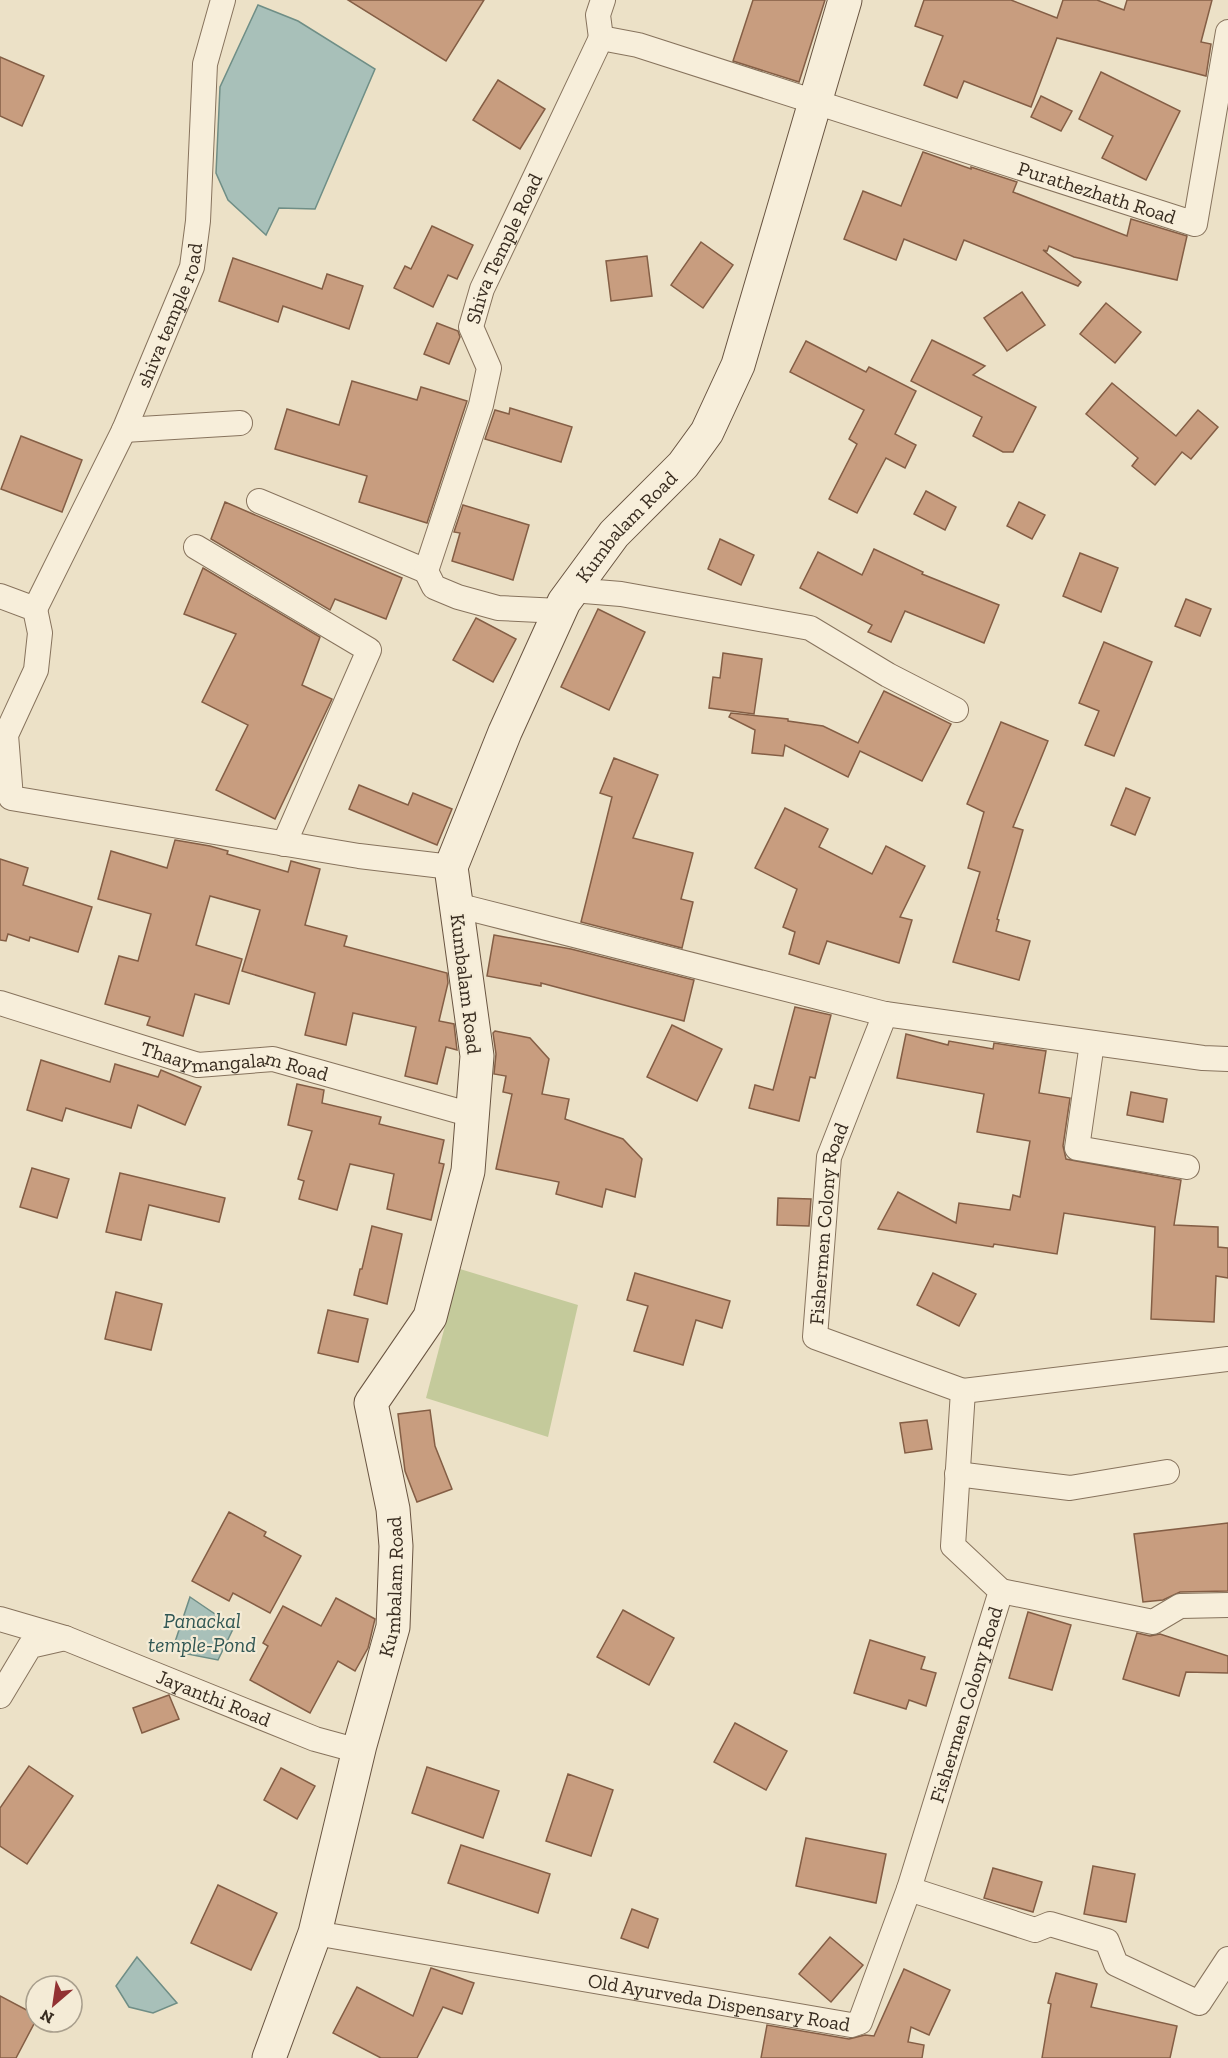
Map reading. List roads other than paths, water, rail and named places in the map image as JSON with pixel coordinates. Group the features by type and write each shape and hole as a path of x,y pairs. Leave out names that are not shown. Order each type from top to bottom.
{"main road":[{"name":"Kumbalam Road","path":"269,2058 315,1933 359,1751 393,1627 396,1546 393,1509 371,1403 430,1317 468,1171 477,1056 451,867 505,732 566,601 614,534 683,465 707,432 738,365 845,0"}],"street":[{"name":"shiva temple road","path":"35,609 124,429 192,267 198,221 205,64 223,0"},
{"path":"603,0 598,15 601,38 638,45 814,100"},
{"name":"Purathezhath Road","path":"814,100 1195,224 1228,32"},
{"name":"Shiva Temple Road","path":"426,571 481,405 489,368 471,327 482,289 601,38"},
{"path":"124,429 240,423"},
{"path":"258,501 426,571 434,587 458,597 498,608 621,594 810,628 888,675 956,710"},
{"path":"196,548 369,650 284,844"},
{"path":"0,596 35,609 40,633 36,670 6,735 11,798 359,856 451,867"},
{"path":"456,905 885,1014 1203,1058 1228,1059"},
{"name":"Thaaymangalam Road","path":"0,1003 198,1065 273,1059 472,1115"},
{"name":"Fishermen Colony Road","path":"885,1014 830,1157 815,1338 963,1391 953,1546 1001,1591 909,1889"},
{"path":"1092,1043 1077,1148 1187,1167"},
{"path":"963,1391 1228,1359"},
{"path":"957,1474 1070,1488 1167,1472"},
{"path":"1001,1591 1153,1622 1180,1606 1228,1605"},
{"name":"Jayanthi Road","path":"0,1619 65,1638 315,1739 359,1751"},
{"path":"0,1696 30,1646 65,1638"},
{"path":"909,1889 1035,1930 1050,1924 1107,1941 1116,1964 1199,2003 1228,1959"},
{"name":"Old Ayurveda Dispensary Road","path":"315,1933 851,2025 860,2022 909,1889"}],"water":[{"path":"258,5 298,21 375,69 315,209 279,208 266,235 228,200 216,173 220,87"},
{"name":"Panackal temple-Pond","path":"190,1597 234,1627 218,1660 172,1651"},
{"path":"137,1957 177,2003 153,2013 129,2007 116,1986"}]}
